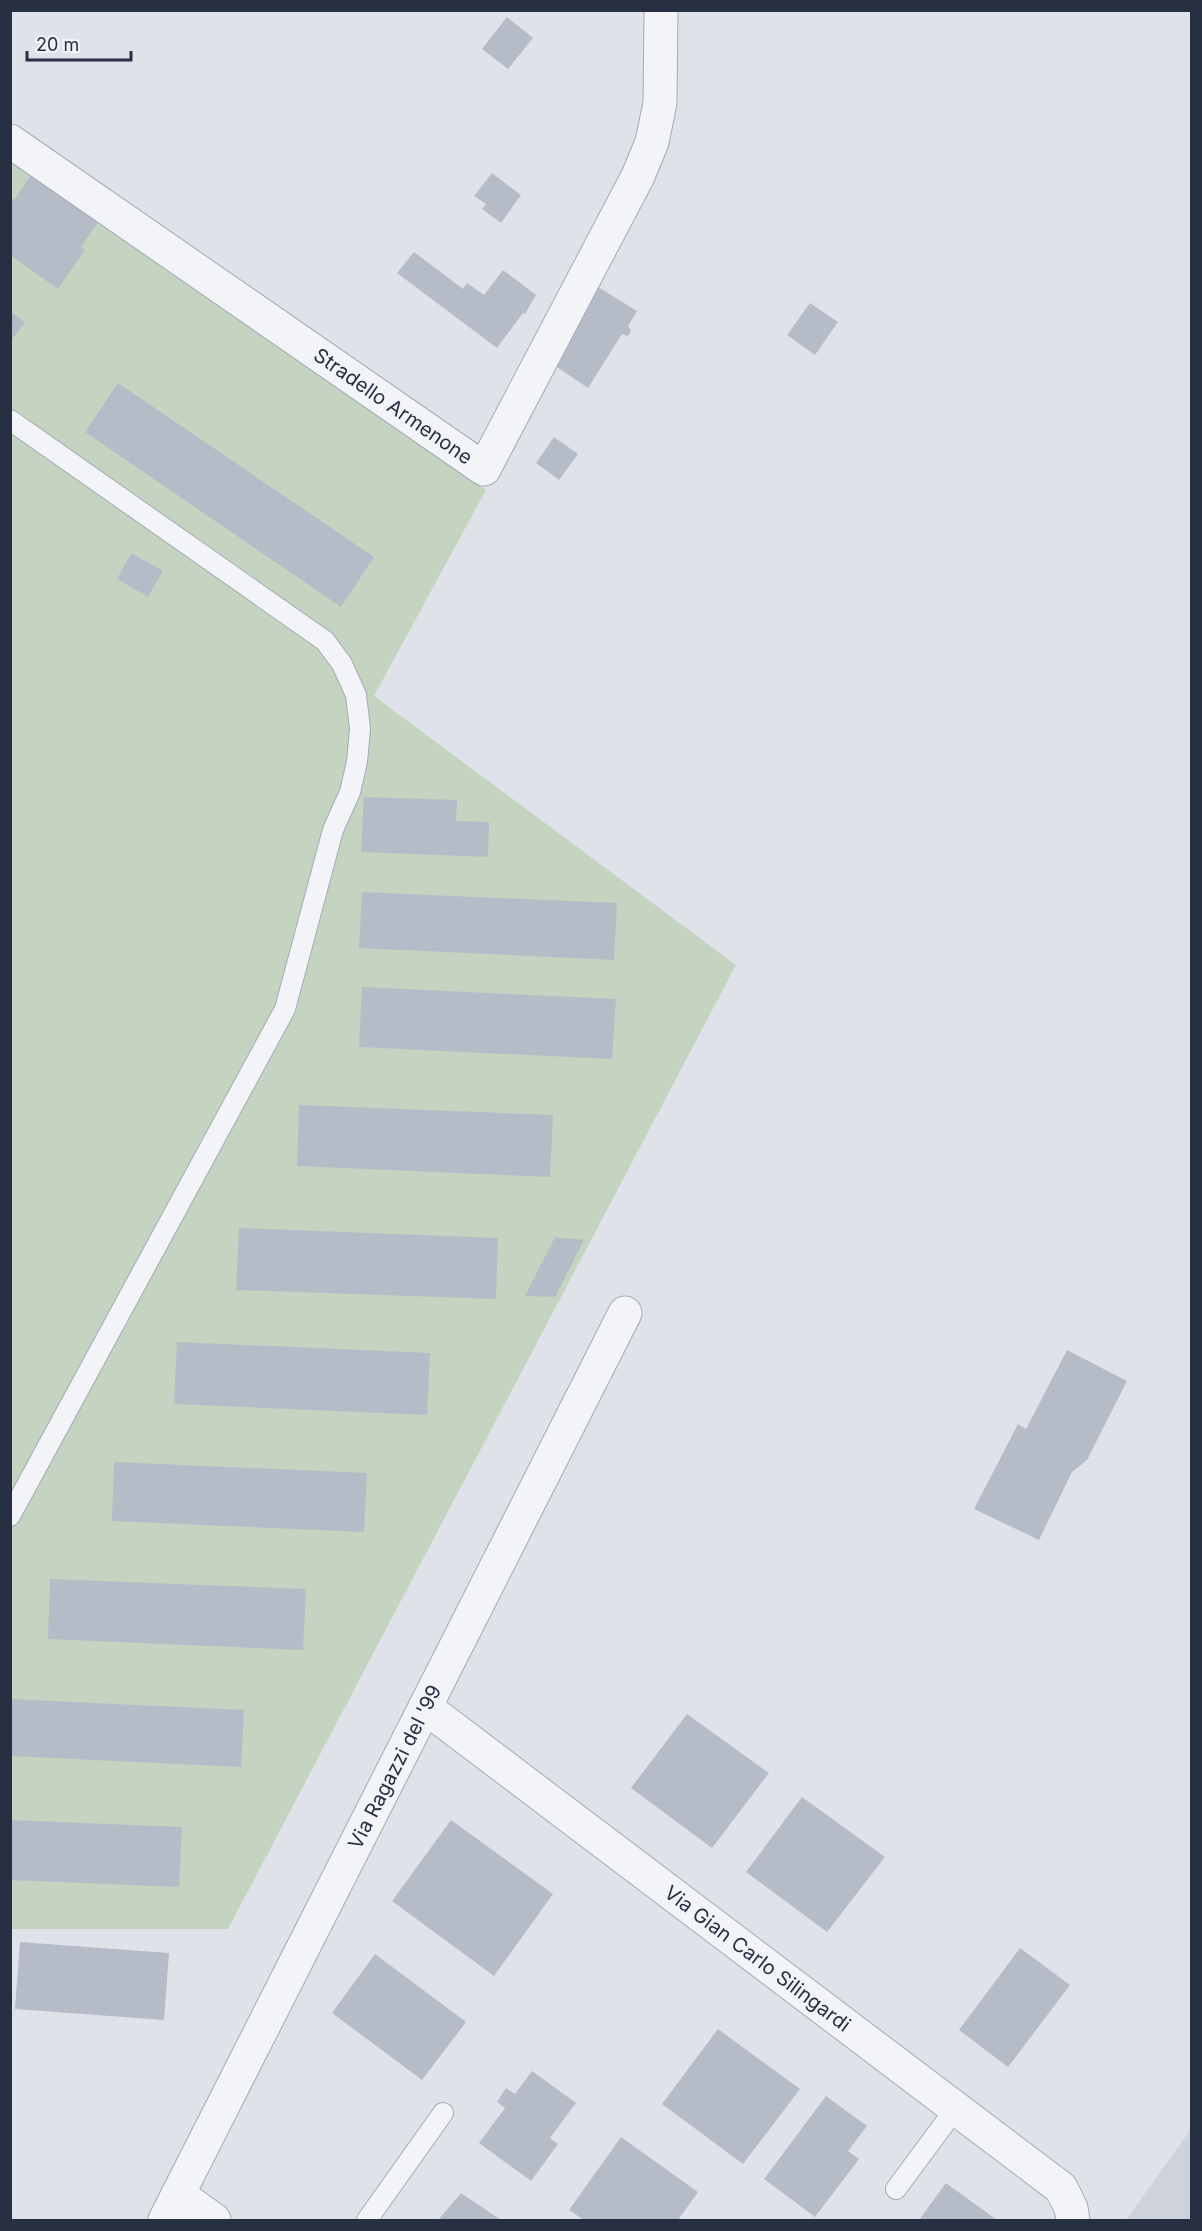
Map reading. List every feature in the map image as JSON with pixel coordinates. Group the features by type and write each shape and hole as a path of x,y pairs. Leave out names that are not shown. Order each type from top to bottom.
{"street":[{"name":"Stradello Armenone","path":"10,141 484,469 633,186 652,142 660,103 661,10"},
{"name":"Via Ragazzi del '99","path":"172,2207 625,1313"},
{"name":"Via Gian Carlo Silingardi","path":"425,1707 1061,2188 1071,2208 1073,2220"},
{"path":"172,2207 214,2220"}],"lane":[{"path":"10,420 325,641 342,664 356,695 360,729 350,792 333,831 285,1009 10,1516"},
{"path":"896,2189 956,2108"},
{"path":"367,2220 443,2113"}],"shaded area":[{"path":"1191,2129 1191,2220 1126,2220"}],"green space":[{"path":"11,160 486,490 374,696 736,965 228,1929 11,1929"}],"building":[{"path":"507,17 533,38 508,69 482,49"},
{"path":"492,173 521,195 501,223 482,209 486,204 474,196"},
{"path":"31,175 98,222 81,247 85,250 58,289 10,255 10,198 14,200"},
{"path":"414,252 463,289 467,283 484,295 503,270 536,295 525,314 523,313 497,348 397,273"},
{"path":"598,287 637,311 628,326 631,331 628,336 622,334 588,388 551,363"},
{"path":"810,303 838,322 815,355 787,335"},
{"path":"10,311 25,322 10,342"},
{"path":"118,383 374,557 341,607 85,432"},
{"path":"554,437 578,454 559,480 536,463"},
{"path":"131,553 163,571 148,597 117,579"},
{"path":"364,797 457,800 456,821 489,822 488,857 361,852"},
{"path":"362,892 617,903 614,960 359,948"},
{"path":"362,987 616,999 612,1059 359,1047"},
{"path":"299,1105 553,1115 550,1177 297,1166"},
{"path":"239,1228 498,1238 496,1299 236,1290"},
{"path":"555,1237 584,1240 555,1297 525,1296"},
{"path":"177,1342 430,1353 427,1415 174,1404"},
{"path":"1067,1350 1127,1381 1087,1460 1072,1472 1039,1540 974,1509 1018,1424 1026,1429"},
{"path":"114,1462 367,1473 364,1532 112,1521"},
{"path":"50,1579 306,1589 303,1650 48,1639"},
{"path":"10,1699 244,1710 241,1767 10,1756"},
{"path":"687,1714 769,1773 712,1848 631,1788"},
{"path":"802,1797 885,1857 827,1932 746,1872"},
{"path":"10,1820 182,1827 179,1887 10,1880"},
{"path":"451,1820 553,1894 494,1976 392,1901"},
{"path":"20,1942 169,1953 164,2020 15,2009"},
{"path":"1020,1948 1070,1985 1008,2067 959,2030"},
{"path":"375,1954 466,2022 422,2080 332,2013"},
{"path":"718,2029 800,2089 743,2164 662,2104"},
{"path":"532,2071 576,2103 550,2138 558,2144 531,2181 479,2143 505,2108 497,2102 506,2088 515,2094"},
{"path":"826,2096 867,2126 848,2151 859,2159 815,2217 764,2179"},
{"path":"621,2137 698,2192 678,2220 584,2220 569,2210"},
{"path":"946,2183 997,2220 919,2220"},
{"path":"461,2193 501,2220 438,2220"}]}
